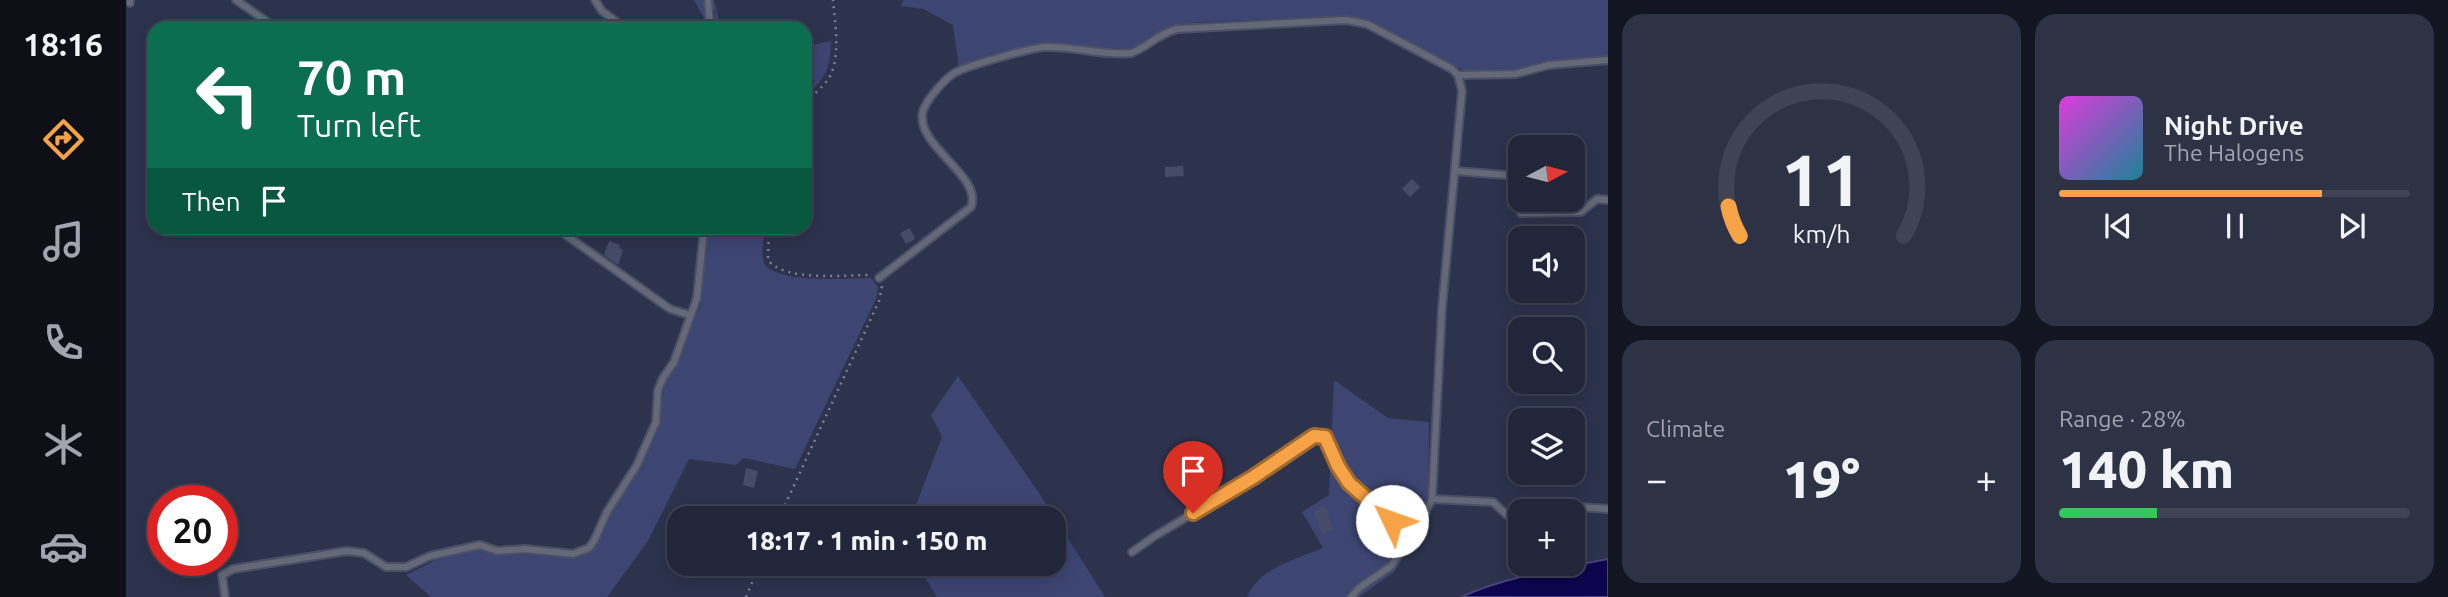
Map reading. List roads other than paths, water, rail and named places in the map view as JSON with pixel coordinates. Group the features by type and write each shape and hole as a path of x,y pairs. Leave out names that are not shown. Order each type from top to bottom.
{"lane":[{"path":"236,0 266,21"},
{"path":"595,0 602,11 616,21"},
{"path":"708,0 710,21"},
{"path":"879,278 971,207 973,201 969,186 934,144 923,122 922,113 927,103 952,74 960,70 1045,47 1131,53 1160,35 1177,29 1346,20 1367,24 1452,69 1458,75 1462,91 1441,307 1432,499 1391,566 1359,588 1351,597"},
{"path":"1458,75 1514,74 1549,65 1608,61"},
{"path":"1455,171 1518,176 1521,213 1581,212 1597,200 1608,200"},
{"path":"566,235 670,309 690,315"},
{"path":"225,597 222,575 233,569 347,551 365,553 386,567 406,567 430,556 480,545 497,551 525,549 573,554 582,552 594,541 607,512 637,465 656,422 663,378 674,362 698,298 703,235"},
{"path":"1132,552 1314,436 1325,437 1349,483 1392,521 1409,520 1429,507"},
{"path":"1432,499 1493,502 1508,515"},
{"path":"1585,507 1608,509"}]}
